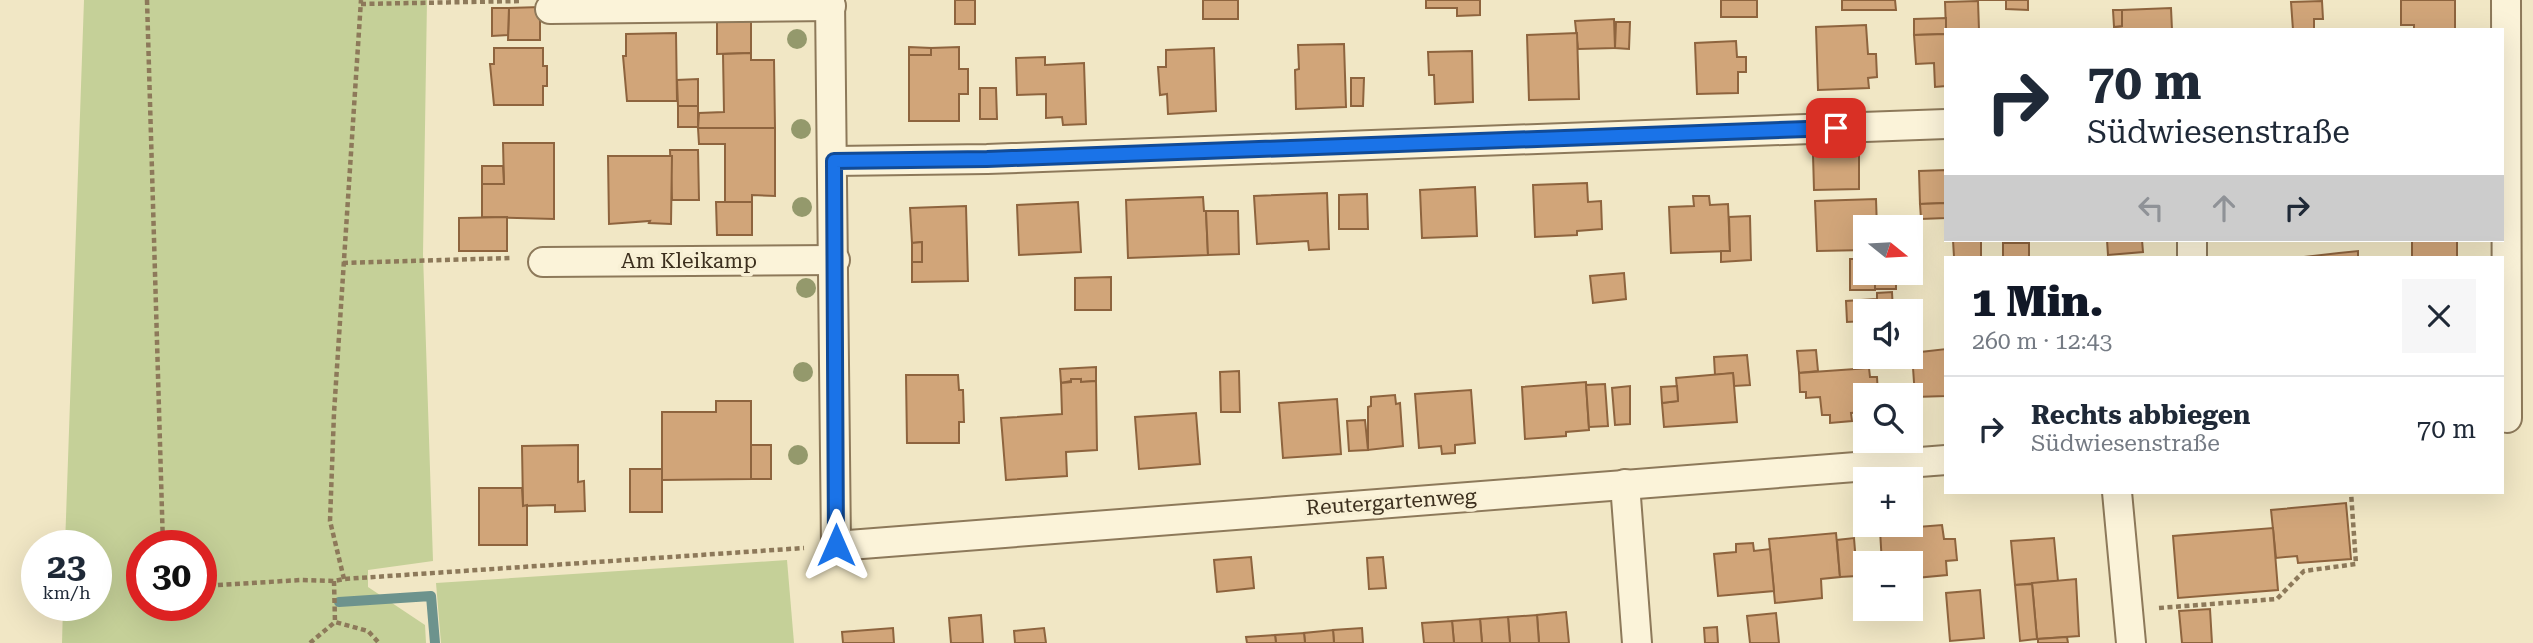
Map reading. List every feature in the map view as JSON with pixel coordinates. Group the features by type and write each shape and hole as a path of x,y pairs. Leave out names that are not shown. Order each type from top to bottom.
{"street":[{"path":"2506,0 2514,418"},
{"path":"550,9 830,3 834,161 836,545"},
{"path":"834,161 987,159 1944,124"},
{"name":"Am Kleikamp","path":"543,262 835,260"},
{"name":"Reutergartenweg","path":"836,545 1944,460"},
{"path":"1625,484 1637,643"},
{"path":"2117,494 2131,643"}],"path":[{"path":"147,0 163,530"},
{"path":"344,579 330,521 334,413 361,2 542,0 550,9"},
{"path":"343,263 534,257 543,262"},
{"path":"2128,611 2277,599 2304,571 2356,564 2351,494"},
{"path":"217,585 301,580 334,582 344,579 836,545"},
{"path":"334,582 335,622"},
{"path":"310,643 335,622"},
{"path":"335,622 368,631 379,643"}],"green space":[{"path":"84,0 427,0 423,254 433,561 368,570 368,587 425,625 426,643 62,643 63,621 112,621 112,530 66,530"},
{"path":"787,560 794,643 441,643 436,583"}],"building":[{"path":"955,0 975,0 975,24 955,24"},
{"path":"1203,0 1238,0 1238,19 1203,19"},
{"path":"1426,0 1480,0 1480,15 1457,16 1457,8 1426,8"},
{"path":"1721,0 1757,0 1757,17 1721,17"},
{"path":"1842,0 1895,0 1896,10 1842,10"},
{"path":"2006,0 2028,0 2028,10 2006,9"},
{"path":"2401,0 2455,0 2455,28 2414,28 2414,25 2401,25"},
{"path":"1978,1 1979,28 1946,28 1945,2"},
{"path":"2322,1 2323,19 2314,19 2314,28 2293,28 2291,2"},
{"path":"540,7 540,40 508,40 509,8"},
{"path":"492,8 509,8 508,35 492,36"},
{"path":"2171,8 2172,28 2114,28 2122,26 2122,10"},
{"path":"2113,10 2122,10 2122,26 2114,27"},
{"path":"1946,18 1944,34 1914,35 1914,19"},
{"path":"1614,19 1615,48 1578,49 1575,21"},
{"path":"717,21 751,21 751,53 717,54"},
{"path":"1616,22 1630,22 1629,49 1615,48"},
{"path":"1866,25 1868,54 1876,54 1877,77 1868,78 1869,88 1818,90 1816,27"},
{"path":"676,33 677,101 627,101 623,56 626,56 626,34"},
{"path":"1577,33 1579,99 1529,100 1527,35"},
{"path":"1944,34 1944,86 1935,87 1934,63 1916,64 1914,35"},
{"path":"1736,41 1737,57 1746,57 1746,72 1738,72 1738,93 1697,94 1695,43"},
{"path":"1344,44 1346,107 1296,109 1295,70 1299,69 1298,45"},
{"path":"909,47 931,48 931,55 909,55"},
{"path":"959,47 959,69 968,69 968,94 959,94 959,121 909,121 909,55 931,55 931,48"},
{"path":"494,48 543,48 547,86 543,86 543,105 494,105 490,64 494,64"},
{"path":"1214,48 1216,111 1168,114 1167,94 1160,95 1158,67 1166,67 1166,50"},
{"path":"1472,51 1473,102 1435,104 1434,75 1429,75 1428,52"},
{"path":"751,53 751,60 774,60 775,128 698,128 699,113 724,112 723,54"},
{"path":"1045,57 1045,65 1084,63 1086,124 1063,125 1062,117 1046,118 1046,94 1017,95 1016,58"},
{"path":"1351,78 1364,78 1363,106 1351,106"},
{"path":"698,79 698,106 678,106 677,80"},
{"path":"980,88 996,88 997,119 980,119"},
{"path":"678,106 698,106 698,127 678,127"},
{"path":"698,128 775,128 775,196 752,195 752,202 725,202 725,144 699,144"},
{"path":"503,143 554,143 554,219 482,217 482,184 504,184"},
{"path":"670,150 698,150 699,200 672,200"},
{"path":"1859,153 1859,189 1814,190 1813,154"},
{"path":"608,156 672,156 671,224 649,223 650,221 609,224"},
{"path":"482,166 503,166 504,184 482,184"},
{"path":"1944,170 1944,203 1920,204 1919,171"},
{"path":"1587,183 1588,202 1601,201 1602,229 1577,231 1577,235 1535,237 1533,185"},
{"path":"1475,187 1477,236 1422,238 1420,190"},
{"path":"1327,193 1329,249 1309,250 1308,241 1257,244 1254,196"},
{"path":"1367,194 1368,229 1339,229 1339,195"},
{"path":"1693,196 1709,196 1710,205 1728,204 1730,251 1671,253 1669,207 1694,206"},
{"path":"1203,197 1208,255 1128,258 1126,200"},
{"path":"1876,199 1877,215 1853,215 1853,250 1817,251 1815,201"},
{"path":"716,202 752,202 752,235 717,235"},
{"path":"1078,202 1081,252 1019,255 1017,205"},
{"path":"1944,203 1944,218 1923,219 1920,204"},
{"path":"966,206 968,281 912,282 912,262 922,262 922,242 912,243 910,208"},
{"path":"1206,211 1238,211 1239,254 1208,255"},
{"path":"1750,216 1751,260 1721,262 1721,251 1730,251 1729,217"},
{"path":"507,217 507,251 459,251 459,218"},
{"path":"922,242 922,262 912,262 912,243"},
{"path":"1953,242 1981,242 1981,256 1954,256"},
{"path":"2107,242 2142,242 2143,252 2108,255"},
{"path":"2412,242 2457,242 2457,256 2412,256"},
{"path":"2003,243 2029,243 2029,256 2003,256"},
{"path":"2358,251 2358,256 2313,256"},
{"path":"1850,259 1853,259 1853,285 1875,285 1875,290 1850,290"},
{"path":"1624,273 1626,299 1593,303 1590,276"},
{"path":"1111,277 1111,310 1075,310 1075,278"},
{"path":"1875,285 1896,285 1896,289 1875,289"},
{"path":"1892,292 1892,299 1877,299 1877,293"},
{"path":"1846,301 1853,301 1853,322 1847,322"},
{"path":"1944,349 1944,396 1923,397 1923,383 1914,383 1913,369 1923,369 1923,352"},
{"path":"1816,350 1818,371 1799,373 1797,351"},
{"path":"1747,355 1750,385 1734,386 1733,373 1715,375 1714,357"},
{"path":"1096,367 1096,381 1081,382 1081,379 1061,383 1060,369"},
{"path":"1869,369 1870,377 1877,377 1877,383 1853,383 1852,421 1830,423 1830,415 1822,415 1820,397 1806,398 1806,392 1800,392 1799,373"},
{"path":"1239,371 1240,412 1221,412 1220,372"},
{"path":"1733,373 1737,422 1664,427 1662,403 1678,401 1676,378"},
{"path":"906,375 958,375 959,390 963,390 964,422 959,422 959,443 907,443"},
{"path":"1071,379 1081,379 1081,382 1096,381 1097,450 1066,452 1067,476 1006,480 1001,418 1062,414 1061,383 1071,382"},
{"path":"1586,382 1589,430 1566,432 1566,436 1525,439 1522,387"},
{"path":"1605,384 1608,426 1589,427 1586,385"},
{"path":"1630,386 1630,424 1615,425 1612,388"},
{"path":"1677,386 1678,401 1662,403 1661,387"},
{"path":"1471,390 1475,443 1455,445 1455,453 1442,454 1441,446 1419,448 1415,394"},
{"path":"1395,395 1396,404 1400,403 1403,446 1368,450 1368,407 1371,406 1371,397"},
{"path":"1337,399 1341,454 1283,458 1279,403"},
{"path":"716,401 751,401 751,479 662,480 662,412 716,412"},
{"path":"1196,413 1200,464 1139,469 1135,417"},
{"path":"1365,420 1368,450 1349,451 1347,421"},
{"path":"578,445 578,482 584,481 585,511 555,512 555,505 523,506 522,446"},
{"path":"751,445 771,445 771,479 751,479"},
{"path":"630,469 662,469 662,512 630,512"},
{"path":"479,488 522,488 523,506 527,505 527,545 479,545"},
{"path":"2346,503 2351,559 2298,563 2297,556 2276,558 2271,510"},
{"path":"1942,525 1944,539 1955,539 1957,560 1946,561 1947,575 1923,577 1923,551 1881,551 1880,537 1923,537 1923,527"},
{"path":"2273,528 2278,590 2178,598 2173,536"},
{"path":"1836,533 1840,577 1821,579 1822,598 1775,603 1769,539"},
{"path":"1854,538 1853,576 1840,577 1837,540"},
{"path":"2054,538 2058,581 2015,585 2011,541"},
{"path":"1753,543 1754,551 1770,549 1774,591 1718,596 1714,554 1736,552 1736,544"},
{"path":"1251,557 1254,588 1217,592 1214,560"},
{"path":"1383,557 1386,588 1369,589 1367,558"},
{"path":"2076,579 2079,636 2037,639 2032,583"},
{"path":"2032,584 2037,639 2020,641 2015,585"},
{"path":"1980,590 1984,638 1950,641 1946,593"},
{"path":"2210,609 2212,643 2182,643 2179,611"},
{"path":"1566,612 1569,643 1539,643 1537,615"},
{"path":"1776,613 1779,643 1750,643 1747,616"},
{"path":"981,615 983,643 951,643 949,618"},
{"path":"1537,615 1539,643 1510,643 1508,617"},
{"path":"1508,617 1510,643 1482,643 1480,619"},
{"path":"1480,619 1482,643 1454,643 1452,621"},
{"path":"1452,621 1454,643 1424,643 1422,623"},
{"path":"1717,627 1718,643 1705,643 1704,628"},
{"path":"893,628 894,643 843,643 842,632"},
{"path":"1044,628 1046,643 1015,643 1014,631"},
{"path":"1362,628 1363,643 1334,643 1333,630"},
{"path":"1333,630 1334,643 1305,643 1304,633"},
{"path":"1304,633 1305,643 1276,643 1275,635"},
{"path":"1275,635 1276,643 1247,643 1246,637"},
{"path":"2067,637 2068,643 2038,643 2038,639"}],"waterway":[{"path":"339,602 431,596 435,643"}],"route":[{"path":"836,545 834,161 987,159 1836,128"}]}
